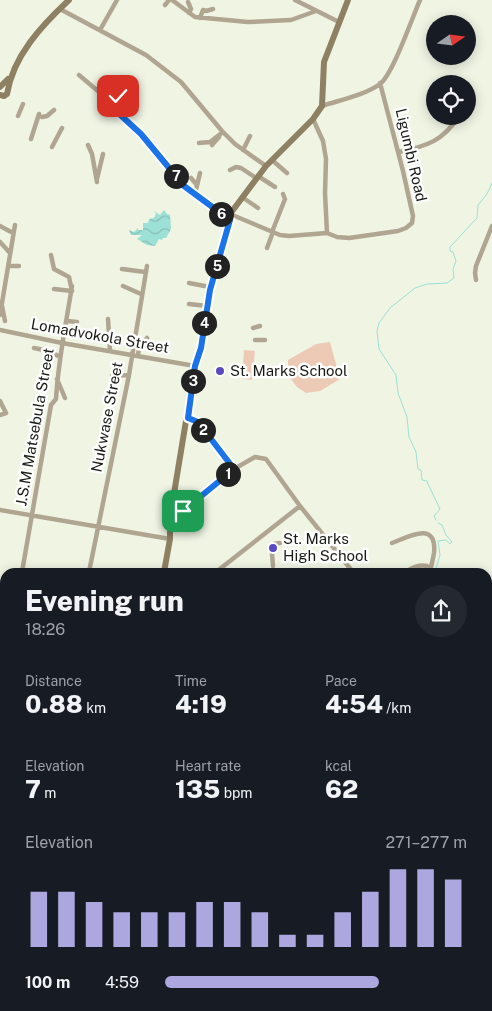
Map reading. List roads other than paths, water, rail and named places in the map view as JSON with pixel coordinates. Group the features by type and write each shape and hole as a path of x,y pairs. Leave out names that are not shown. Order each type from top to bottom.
{"street":[{"path":"1,97 7,94 3,87 33,37 69,0"},
{"path":"100,30 118,0"},
{"path":"165,5 171,0 195,17 248,22 290,20 316,11"},
{"path":"296,0 304,2 316,11 339,22"},
{"path":"165,568 170,539 170,518 188,418 195,366 201,348 210,287 230,217 242,197 266,166 313,119 322,106 324,62 348,0"},
{"path":"322,106 354,96 380,83 389,72 420,0"},
{"path":"188,2 191,9 189,13"},
{"path":"60,9 146,55 181,82 223,132 243,150 266,166"},
{"path":"200,18 203,10 214,9"},
{"name":"Ligumbi Road","path":"79,75 141,134 184,186 230,217 289,236 327,233 337,237 349,238 398,231 412,223 413,216 399,152 380,83"},
{"path":"116,111 118,96"},
{"path":"18,116 23,104"},
{"path":"31,139 40,115 48,116 54,110"},
{"path":"313,119 323,141 326,159 327,233"},
{"path":"399,152 418,148 438,140 453,125"},
{"path":"52,147 62,128"},
{"path":"199,143 210,142 223,132"},
{"path":"212,145 223,132"},
{"path":"243,150 250,136"},
{"path":"88,145 92,154 97,182 103,154"},
{"path":"272,160 287,173"},
{"path":"230,170 236,167 241,168 275,187"},
{"path":"195,194 200,173"},
{"path":"191,178 197,185"},
{"path":"267,248 285,199 283,194"},
{"path":"242,197 258,208"},
{"path":"0,315 15,225"},
{"path":"0,226 13,233"},
{"path":"476,280 476,266 492,226"},
{"path":"288,229 289,236"},
{"path":"0,242 10,253"},
{"path":"51,255 54,269 69,277 72,288 54,289"},
{"path":"8,266 19,266"},
{"name":"Nukwase Street","path":"90,568 129,375 139,304 147,266"},
{"path":"122,269 147,273"},
{"path":"189,283 210,287"},
{"path":"123,286 141,294"},
{"name":"J.S.M Matsebula Street","path":"23,568 51,405 56,399 62,343 72,288"},
{"path":"1,303 5,321"},
{"path":"139,304 146,304"},
{"path":"189,304 207,306"},
{"path":"205,318 215,326"},
{"path":"108,319 110,350"},
{"path":"67,322 76,322"},
{"path":"253,328 260,326"},
{"name":"Lomadvokola Street","path":"0,330 62,343 195,366"},
{"path":"138,355 139,348 148,338"},
{"path":"255,340 265,340"},
{"path":"34,348 49,351 60,357"},
{"path":"112,376 129,375"},
{"path":"57,379 66,398"},
{"path":"0,401 6,413 0,415"},
{"path":"188,418 198,422 234,469"},
{"path":"170,518 182,514 234,469 255,457 266,459 300,506 350,568"},
{"path":"221,568 300,506"},
{"path":"0,510 170,539"},
{"path":"392,543 413,535 429,534 434,541 431,568"},
{"path":"273,566 274,544 280,543"},
{"path":"414,568 424,565 428,568"}],"water":[{"path":"164,210 170,215 171,229 166,238 159,239 155,246 147,245 137,239 142,235 131,235 129,230 134,232 138,228 138,230 143,230 143,223 148,223 149,219 154,218 156,214 154,211 160,215"}],"waterway":[{"path":"436,520 434,516 440,509 427,481 422,480 421,470 418,469 416,452 409,437 407,417 398,393 396,375 379,349 377,331 379,323 390,308 415,288 427,284 447,283 454,278 453,269 456,261 453,252 450,251 450,247 477,218 478,205 487,194 492,183"},
{"path":"436,568 440,555 438,541 446,540 450,544 452,542 446,535 442,525 438,523"}],"place":[{"name":"St. Marks School","path":"220,371"},
{"name":"St. Marks High School","path":"273,548"}]}
